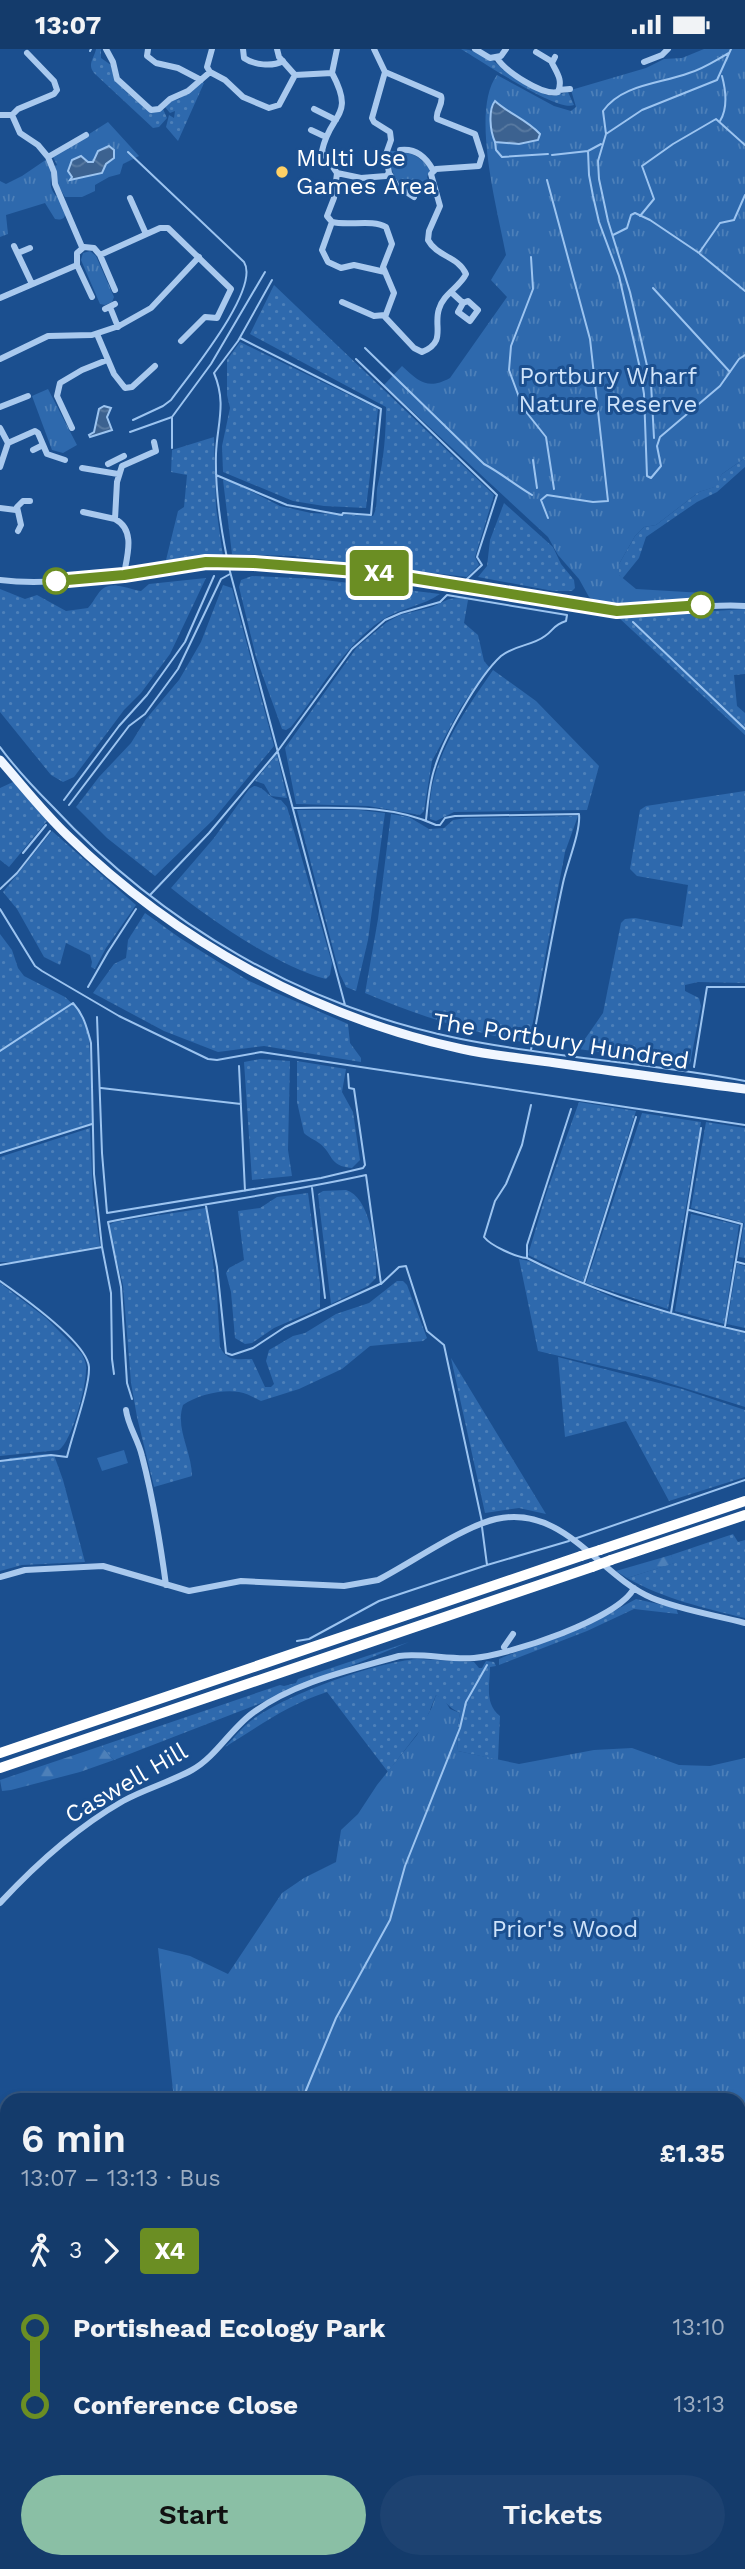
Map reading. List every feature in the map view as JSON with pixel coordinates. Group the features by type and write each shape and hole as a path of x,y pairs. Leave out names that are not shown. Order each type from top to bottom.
{"highway":[{"path":"0,1753 745,1501"},
{"path":"0,1768 745,1515"}],"main road":[{"name":"The Portbury Hundred","path":"0,760 66,834 149,905 204,944 297,994 346,1015 412,1037 465,1050 745,1090"}],"street":[{"path":"106,49 117,79 151,110 159,109 170,99 186,92 209,72"},
{"path":"148,49 147,56 156,63 175,66 201,80"},
{"path":"212,49 207,67 209,72 225,80 243,97 271,109 279,105 295,75"},
{"path":"243,49 244,58 250,62 274,66 283,61"},
{"path":"277,49 295,75"},
{"path":"337,49 332,73 344,100 322,148 323,156 337,173 334,198 327,216 332,222 354,225 376,223 385,227 391,241 383,264 394,293 385,315"},
{"path":"374,49 386,72 440,95 442,99 436,114 437,119 468,130 478,138 482,156 480,165 433,170"},
{"path":"475,49 488,57 497,58 502,65 540,90 552,94 570,89"},
{"path":"497,58 506,49"},
{"path":"644,62 662,55 668,49"},
{"path":"536,52 553,59 559,77 559,90"},
{"path":"0,115 12,114 54,95 57,89 54,81 27,53"},
{"path":"386,72 372,118 390,132 391,140 386,154 389,173 397,186 414,197"},
{"path":"295,75 332,73"},
{"path":"314,109 336,120"},
{"path":"12,114 20,133 42,148 48,157 54,171 55,184 82,247"},
{"path":"311,130 326,137"},
{"path":"48,157 86,135"},
{"path":"400,150 408,149 420,154 433,170"},
{"path":"385,315 414,348 425,351 436,340 439,331 439,308 466,274 459,262 437,251 428,240 440,206 431,175 433,170"},
{"path":"337,173 361,178 389,173"},
{"path":"130,198 131,209 146,234"},
{"path":"332,222 321,250 328,263 340,268 354,265 385,272"},
{"path":"100,255 146,234 169,228 221,278 231,290 218,317 214,319 206,316 181,341"},
{"path":"14,246 32,284"},
{"path":"92,297 77,265 76,253 82,247 92,247 100,255 115,290"},
{"path":"18,253 30,248"},
{"path":"0,359 50,335 97,334 118,327 151,309 199,257"},
{"path":"0,298 77,265"},
{"path":"451,292 463,303"},
{"path":"342,302 374,316 385,315"},
{"path":"110,307 118,327"},
{"path":"97,334 118,380 128,389 155,366"},
{"path":"72,428 57,396 63,376 107,360"},
{"path":"0,407 27,396"},
{"path":"0,428 8,443 0,467"},
{"path":"8,443 35,431 48,455 65,460"},
{"path":"108,464 139,458 156,451 155,442"},
{"path":"33,450 43,445"},
{"path":"136,450 139,458"},
{"path":"115,519 119,463 124,456"},
{"path":"82,468 118,474"},
{"path":"16,510 23,501 30,501"},
{"path":"0,508 16,510"},
{"path":"16,510 22,528"},
{"path":"83,512 92,510 96,516 115,519 122,524 128,538 124,575"},
{"path":"0,580 46,582 124,575 206,562 228,562 381,573 617,611 710,605 745,606"},
{"path":"127,1410 128,1423 142,1454 154,1502 166,1585"},
{"path":"0,1577 32,1569 103,1566 189,1591 241,1581 344,1587 364,1584 389,1574 476,1526 519,1517 543,1522 559,1530 584,1547 611,1572 653,1598 745,1623"},
{"name":"Caswell Hill","path":"0,1903 34,1866 79,1829 125,1800 194,1769 237,1725 284,1695 317,1681 399,1656 472,1658 516,1649 585,1623 621,1604 634,1588"},
{"path":"504,1647 512,1636 516,1649"}],"green space":[{"path":"96,49 101,49 101,58 111,65 115,78 129,95 146,109 163,109 167,118 159,127 153,128 94,73 91,64"},
{"path":"461,49 484,56 546,95 568,92 574,105 565,105 536,94"},
{"name":"Portbury Wharf Nature Reserve","path":"704,49 745,49 745,458 722,474 715,487 699,492 656,525 644,527 635,536 619,564 619,575 636,589 703,593 700,603 624,608 597,602 589,597 548,537 384,385 402,366 424,383 442,382 450,378 507,297 491,280 506,255 488,162 486,136 489,91 497,75 554,106 571,111 576,107 571,90 646,68 664,59 682,58"},
{"path":"200,82 204,83 178,141 166,127 169,115 174,118 175,111 170,113 165,107"},
{"path":"108,122 139,156 123,164 120,174 95,185 95,191 82,197 65,197 56,182 57,165 53,157"},
{"path":"390,151 408,153 422,160 430,170 427,177 435,195 414,193 400,185 393,171"},
{"path":"47,159 53,174 51,187 54,194 60,198 65,216 55,219 45,203 6,215 8,234 0,237 0,181 6,184"},
{"path":"90,251 96,256 114,297 112,302 105,305 100,304 81,260 83,253"},
{"path":"274,285 494,495 475,557 479,565 467,577 293,556 232,554 223,480 231,481 280,506 311,513 373,516 376,507 386,407 250,334"},
{"path":"240,342 378,409 366,508 293,501 223,472 222,446 230,408 227,395 227,360"},
{"path":"48,389 77,445 63,453 52,450 32,396"},
{"path":"214,437 216,507 223,556 166,560 178,511 184,507 187,475 171,472 172,450"},
{"path":"745,458 745,467 717,492 697,502 646,537 639,558 622,579 619,575 619,564 635,536 644,527 656,525 699,492 714,487 722,474"},
{"path":"504,503 553,547 561,564 574,580 575,588 572,591 553,591 478,577 487,566 490,540"},
{"path":"252,576 316,579 440,594 389,616 368,631 344,656 302,713 286,730 282,729 256,657 239,587 241,580"},
{"path":"206,578 170,654 141,693 124,710 74,777 63,782 51,775 0,712 0,589 25,599 37,595 66,611 88,608 102,589 112,585 141,591 149,584"},
{"path":"223,585 232,588 274,746 213,820 155,876 107,838 76,807 99,777 131,743 146,719 179,680 201,642"},
{"path":"459,598 468,600 464,623 478,635 484,661 489,667 461,707 432,761 424,811 420,815 368,806 296,804 285,748 357,647 387,622 400,615"},
{"path":"745,609 745,674 734,675 737,706 745,713 745,735 618,617"},
{"path":"493,670 536,701 599,766 587,810 454,812 436,821 430,819 430,799 440,759 459,722"},
{"path":"277,754 287,798 271,796 264,784 255,781"},
{"path":"13,782 47,821 9,867 0,860 0,788"},
{"path":"254,786 281,800 287,807 332,963 330,975 326,979 266,953 205,914 171,888"},
{"path":"745,791 745,983 698,982 685,985 685,991 699,998 701,1006 690,1064 578,1049 603,1013 621,923 625,919 635,918 682,927 688,885 637,876 630,869 640,810 646,806"},
{"path":"297,810 359,810 385,813 368,940 356,991 346,987 339,972"},
{"path":"391,814 409,817 429,829 444,828 453,820 466,818 578,816 565,852 529,1043 446,1023 365,993 378,919"},
{"path":"52,831 136,905 95,969 91,967 90,955 66,943 60,965 44,957 17,909 3,892"},
{"path":"145,913 249,981 348,1024 350,1043 361,1062 264,1046 218,1052 164,1031 93,993 114,964 126,958 128,940"},
{"path":"0,934 12,950 24,976 65,997 80,1011 89,1033 93,1123 0,1154"},
{"path":"260,1059 290,1061 288,1150 292,1176 252,1180 244,1062"},
{"path":"297,1061 346,1069 342,1092 353,1112 360,1160 352,1168 339,1165 324,1147 304,1133 297,1102"},
{"path":"579,1102 636,1111 583,1282 528,1255 546,1194"},
{"path":"642,1113 701,1122 668,1309 586,1283"},
{"path":"706,1122 745,1128 745,1258 739,1257 744,1223 691,1208"},
{"path":"90,1128 93,1196 100,1246 15,1262 0,1262 0,1157"},
{"path":"346,1190 355,1195 367,1215 374,1241 376,1278 368,1286 331,1304 318,1194 323,1191"},
{"path":"308,1193 320,1283 320,1308 274,1328 252,1343 245,1344 235,1338 231,1292 226,1273 229,1268 244,1260 238,1211 260,1208 277,1197"},
{"path":"206,1208 217,1293 220,1347 230,1357 252,1359 265,1387 274,1384 266,1361 269,1350 336,1314 369,1303 397,1281 403,1281 407,1285 427,1338 423,1341 370,1346 342,1369 299,1389 261,1401 245,1393 225,1391 189,1401 183,1405 181,1423 192,1476 154,1487 131,1383 123,1285 108,1226 114,1222"},
{"path":"691,1214 739,1225 724,1324 675,1311"},
{"path":"519,1259 621,1301 745,1333 745,1407 649,1377 538,1351"},
{"path":"737,1264 745,1266 745,1328 727,1324"},
{"path":"0,1283 46,1318 82,1354 85,1362 81,1400 69,1436 59,1450 0,1456"},
{"path":"558,1357 682,1389 745,1410 745,1477 669,1501 626,1421 565,1437"},
{"path":"451,1358 546,1514 519,1508 485,1513"},
{"path":"124,1450 128,1463 102,1471 97,1458"},
{"path":"54,1455 85,1562 22,1565 0,1571 0,1462 10,1458"},
{"path":"733,1534 738,1542 745,1540 745,1618 670,1597 627,1578 674,1563 671,1555"},
{"path":"671,1555 675,1563 627,1578 616,1571"},
{"path":"636,1599 676,1608 678,1614 634,1609 587,1631 499,1665 499,1659 594,1622"},
{"path":"409,1642 114,1760 101,1746 280,1685 296,1683 298,1679"},
{"path":"417,1659 474,1662 479,1668 482,1668 486,1661 494,1662 496,1666 490,1667 489,1693 492,1705 500,1716 498,1760 458,1751 457,1728 460,1713 436,1695 424,1725 388,1772 327,1692 287,1709 225,1747 248,1723 286,1700 355,1673"},
{"name":"Prior's Wood","path":"436,1695 444,1699 450,1709 460,1713 457,1728 458,1751 519,1764 594,1750 632,1748 679,1765 710,1766 745,1758 745,2093 173,2093 158,1948 190,1956 228,1974 282,1893 336,1862 341,1830 358,1814 377,1785 417,1735"},
{"path":"101,1746 114,1760 80,1772 2,1791 0,1780"}],"water":[{"path":"495,101 535,129 540,134 538,140 519,144 495,142 490,121"},
{"path":"109,146 114,150 114,158 106,164 102,173 70,180 72,177 68,171 72,160 81,156 88,162 93,162 98,151"},
{"path":"104,406 111,408 107,417 112,430 90,437 94,432 99,409"}],"waterway":[{"path":"606,134 642,110 717,80 731,49"},
{"path":"654,438 651,383 630,292 608,221 599,179 598,161 606,134 603,111 620,95 694,71 729,53"},
{"path":"720,121 726,99 722,76"},
{"path":"640,216 654,199 642,166 673,144 716,119 745,145"},
{"path":"495,142 496,150 502,157 548,154"},
{"path":"552,155 588,151 601,144"},
{"path":"588,151 589,175 599,222 619,276 639,364 644,394 647,476 651,478 661,466 657,446 660,437 720,386 739,359 745,355"},
{"path":"128,152 244,262 246,275 233,311 171,400 133,420"},
{"path":"547,180 590,339 608,501 593,502 547,495 541,500 548,518"},
{"path":"613,235 627,228 631,215 635,213 699,253 720,223 734,220 745,195"},
{"path":"700,254 745,291"},
{"path":"531,257 533,289 511,346 509,370 523,408 546,437 554,489"},
{"path":"130,432 172,417 211,364 265,272"},
{"path":"227,558 217,494 216,454 221,404 214,373 238,341 272,280"},
{"path":"653,288 730,372"},
{"path":"216,475 287,505 342,515 371,515 381,409 240,338"},
{"path":"365,348 484,464 532,495"},
{"path":"356,359 497,495 477,557 482,565 466,580"},
{"path":"172,418 172,448"},
{"path":"533,460 537,488"},
{"path":"228,564 345,1005"},
{"path":"69,805 129,726 145,714 178,669 221,579 230,574"},
{"path":"427,574 497,587"},
{"path":"64,800 185,642 214,576"},
{"path":"150,895 209,833 277,752 352,649 385,620 440,602 447,595 567,615 566,621 540,639 501,656 482,678 439,755 431,780 426,820"},
{"path":"633,622 745,729"},
{"path":"0,747 53,807 95,849 141,888 188,923 239,955 291,982 346,1006 403,1025 461,1039 745,1081"},
{"path":"293,808 384,810 436,825 440,825 445,818 455,816 579,814 531,1050"},
{"path":"23,853 46,825"},
{"path":"0,889 17,873 50,831"},
{"path":"0,909 35,966 119,1016 208,1059 217,1060 261,1052 745,1125"},
{"path":"88,987 136,909"},
{"path":"694,1067 707,987 745,987"},
{"path":"0,1051 73,1003 86,1027 91,1043 94,1174 102,1247 111,1293 114,1374"},
{"path":"97,1017 107,1213 321,1178 363,1168 365,1165 354,1089 349,1088 348,1074"},
{"path":"239,1066 245,1191"},
{"path":"101,1088 241,1104"},
{"path":"531,1105 522,1145 506,1184 495,1201 484,1237 504,1251 606,1292 745,1332"},
{"path":"527,1258 527,1245 571,1109"},
{"path":"584,1283 636,1117"},
{"path":"0,1153 92,1124"},
{"path":"671,1313 701,1128"},
{"path":"132,1399 127,1383 121,1287 108,1222 366,1175 381,1284 399,1267 406,1266 427,1331 444,1345 482,1522"},
{"path":"312,1188 325,1298"},
{"path":"206,1206 217,1267 226,1353 232,1355 253,1348 285,1327 380,1284"},
{"path":"689,1210 742,1224 725,1326"},
{"path":"0,1265 102,1247"},
{"path":"737,1262 745,1264"},
{"path":"0,1281 65,1332 77,1345 89,1367 84,1398 67,1457 51,1455 0,1461"},
{"path":"574,1539 745,1480"},
{"path":"482,1527 487,1565"},
{"path":"297,1641 309,1639 379,1601 569,1541"},
{"path":"305,2093 336,2018 390,1920 405,1866 460,1728 466,1702 487,1665"}],"bus line":[{"name":"X4","path":"56,581 124,575 206,562 254,563 381,573 617,611 701,605"}],"place":[{"name":"Multi Use Games Area","path":"282,172"}]}
